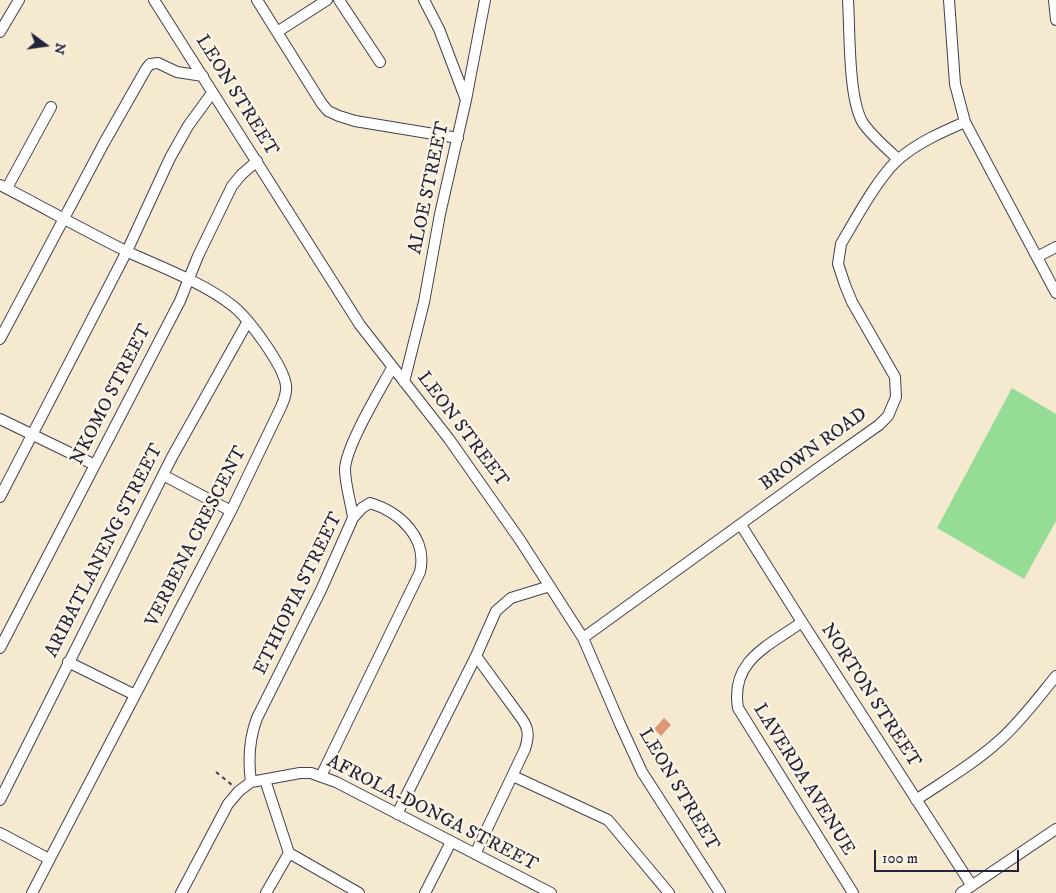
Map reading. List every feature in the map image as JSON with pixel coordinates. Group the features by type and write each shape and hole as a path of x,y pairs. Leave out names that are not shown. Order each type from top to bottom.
{"street":[{"path":"0,32 3,20 19,0"},
{"name":"LEON STREET","path":"154,0 360,325 449,439 520,540 584,638 642,772 720,893"},
{"path":"257,0 315,95 328,111 338,116 355,120 458,138"},
{"path":"277,32 327,0"},
{"path":"338,0 380,62"},
{"path":"424,0 440,29 466,100"},
{"name":"ALOE STREET","path":"404,382 424,302 440,214 466,100 485,0"},
{"path":"848,0 853,96 856,107 862,122 898,159"},
{"path":"949,0 955,84 965,122 1056,293"},
{"path":"1054,0 1056,20"},
{"path":"0,339 127,100 150,64 158,63 176,72 203,76"},
{"path":"0,497 127,251 170,158 188,126 212,93"},
{"path":"3,189 51,107"},
{"name":"BROWN ROAD","path":"584,638 814,470 879,425 892,410 896,397 895,377 852,302 845,285 838,258 841,244 881,180 898,159 924,141 965,122"},
{"name":"NKOMO STREET","path":"1,645 180,301 211,226 232,186 241,175 257,162"},
{"name":"VERBENA CRESCENT","path":"3,189 221,297 235,307 248,321 275,362 286,383 281,407 231,511 32,893"},
{"path":"1037,257 1056,247"},
{"name":"ARIBATLANENG STREET","path":"0,800 163,475 248,321"},
{"path":"353,518 345,476 346,460 392,368"},
{"path":"0,419 95,465"},
{"path":"163,475 231,511"},
{"name":"ETHIOPIA STREET","path":"251,782 249,755 253,728 321,590 353,518 362,508 370,503 392,512 403,521 412,532 420,549 422,562 420,572 322,776"},
{"name":"NORTON STREET","path":"741,525 972,886"},
{"path":"397,814 496,612 510,598 550,586"},
{"name":"LAVERDA AVENUE","path":"802,622 746,664 738,682 738,708 853,893"},
{"path":"475,854 528,742 528,730 522,719 476,656"},
{"path":"68,662 135,695"},
{"path":"916,800 975,760 1000,740 1056,676"},
{"name":"AFROLA-DONGA STREET","path":"251,782 300,773 322,776 551,893"},
{"path":"513,776 608,820 669,893"},
{"path":"265,780 289,853 345,890 359,893"},
{"path":"181,893 228,804 251,782"},
{"path":"961,893 1056,829"},
{"path":"0,833 49,858"},
{"path":"425,893 452,842"},
{"path":"266,893 289,853"}],"path":[{"path":"216,772 240,791"}],"green space":[{"path":"1012,388 1056,414 1056,521 1024,579 937,528"}],"building":[{"path":"664,718 671,725 661,736 654,729"}]}
